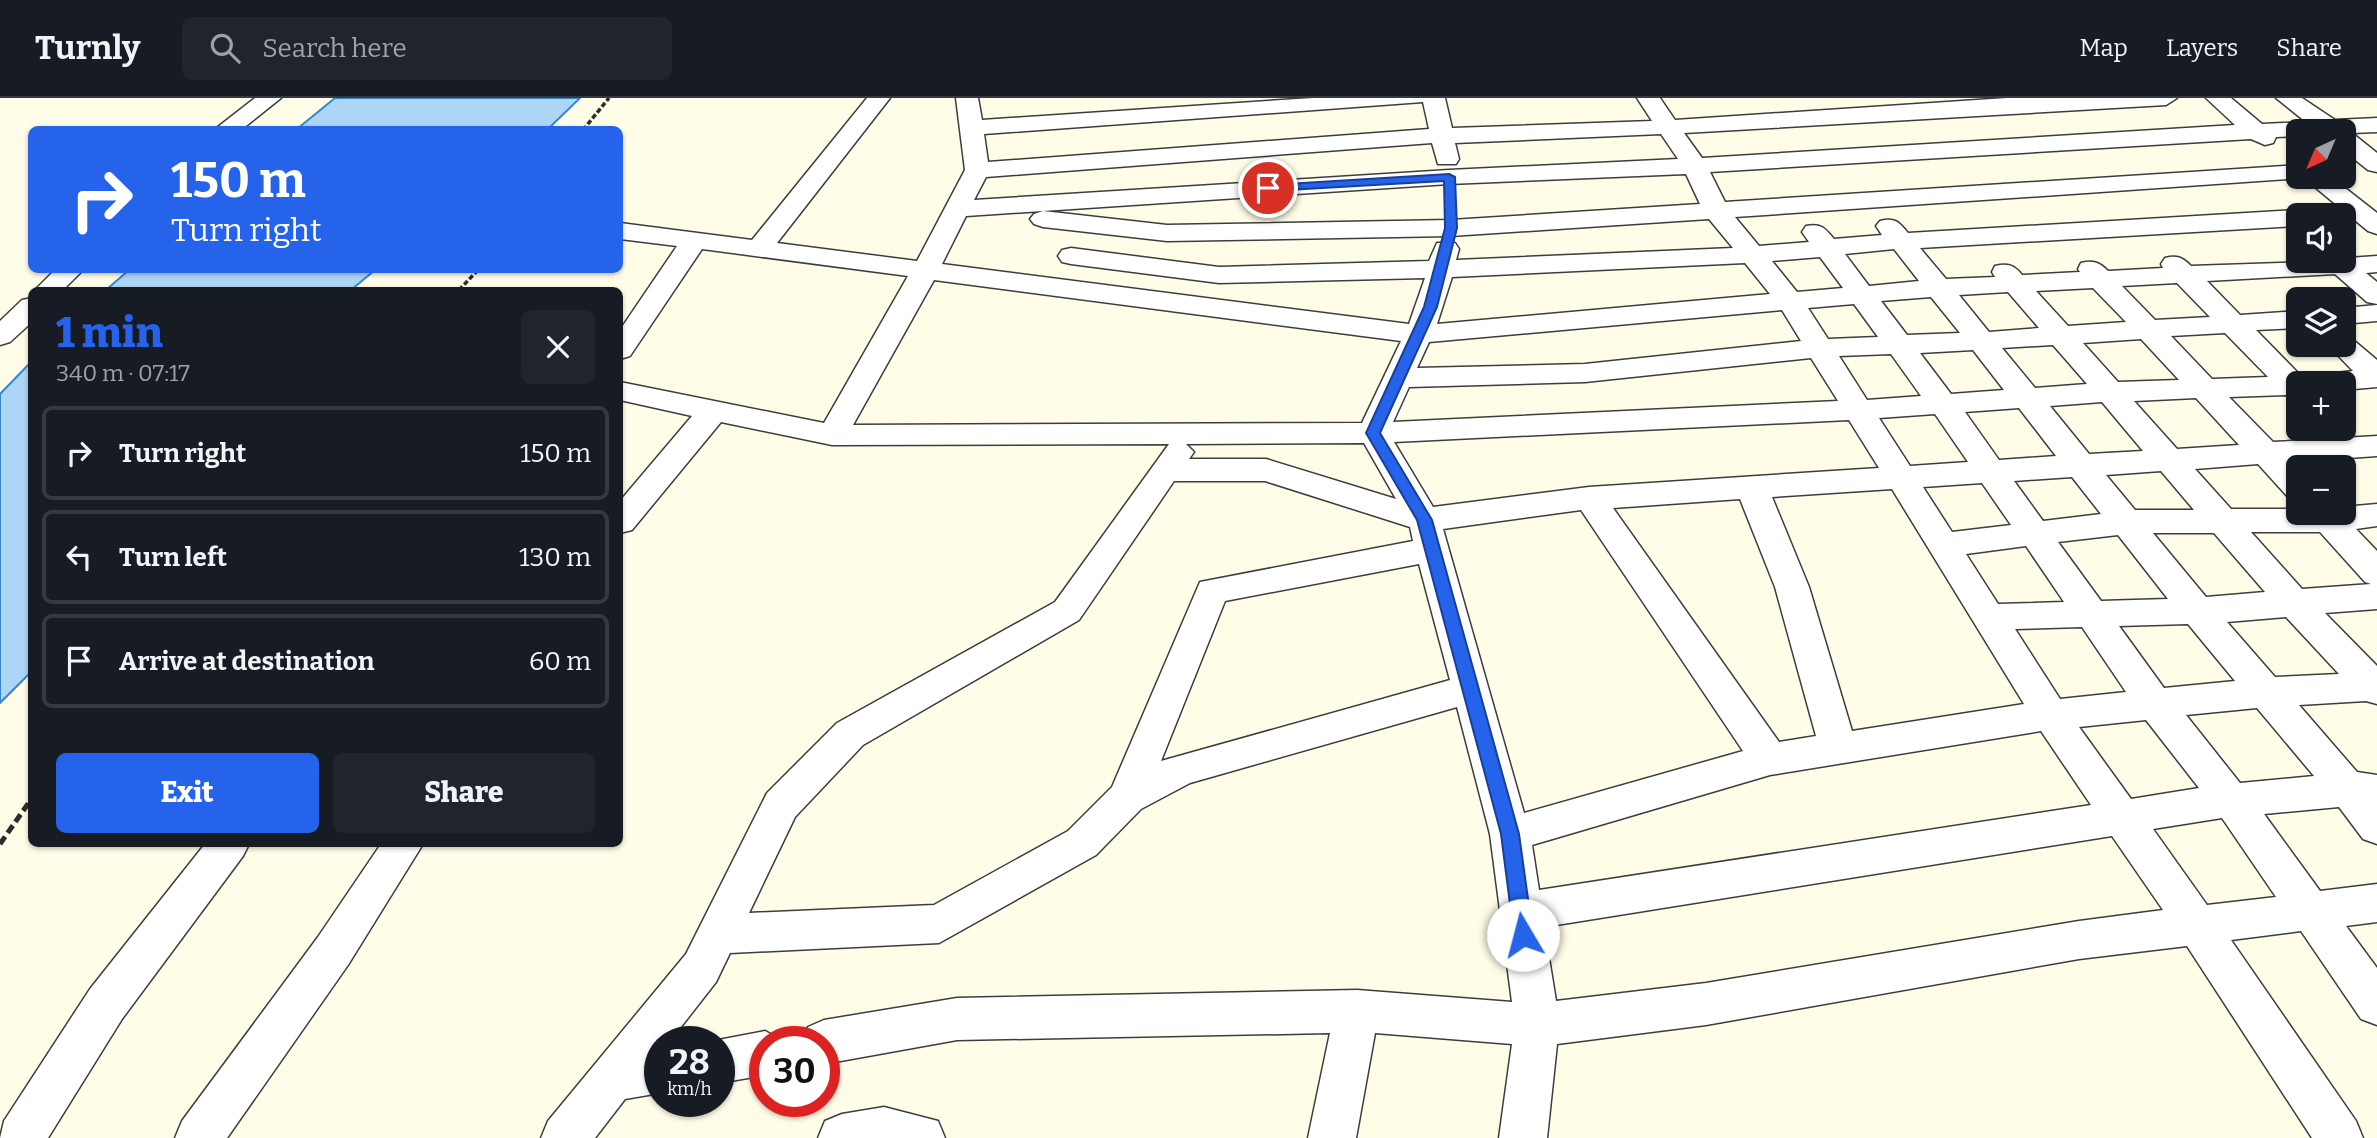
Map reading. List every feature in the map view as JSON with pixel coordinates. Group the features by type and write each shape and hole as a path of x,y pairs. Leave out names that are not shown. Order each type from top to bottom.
{"street":[{"path":"231,126 270,98"},
{"path":"759,249 879,98"},
{"path":"832,435 925,271 977,170 967,98"},
{"path":"971,128 1132,107 1415,98"},
{"path":"1373,433 1431,307 1451,228 1445,137 1434,98"},
{"path":"1648,98 1695,166 1716,209 1790,301 2050,715 2124,818 2339,1138"},
{"path":"1714,98 1796,203 1943,404 2154,703 2231,800 2377,1003"},
{"path":"2217,98 2286,153"},
{"path":"2287,98 2317,119"},
{"path":"977,170 1147,155 1734,123 1795,108 2150,99 2186,135 2286,215"},
{"path":"2002,101 2049,142 2232,323 2286,372"},
{"path":"2075,101 2286,294"},
{"path":"1933,103 2286,476"},
{"path":"1863,106 2292,601 2376,688"},
{"path":"1132,107 1147,155 1164,194 1167,233"},
{"path":"1795,108 2197,611 2266,692 2363,788 2377,827"},
{"path":"2356,122 2374,113"},
{"path":"956,209 1449,177 1695,166 2049,142 2286,131"},
{"path":"2356,149 2377,166"},
{"path":"2356,168 2377,166"},
{"path":"956,209 1167,233 1451,228 1796,203 2286,173"},
{"path":"2330,189 2365,218"},
{"path":"1072,256 1219,275 1441,269 1752,255 1900,241 2286,221"},
{"path":"623,231 1418,334 1938,288 2185,275 2242,255 2286,259"},
{"path":"623,347 695,240"},
{"path":"2356,263 2377,264"},
{"path":"50,287 67,273"},
{"path":"2351,273 2377,296"},
{"path":"0,336 28,310"},
{"path":"2356,315 2377,313"},
{"path":"1397,378 1585,373 1819,348 2148,331 2286,320"},
{"path":"2355,357 2377,377"},
{"path":"2356,379 2377,377"},
{"path":"623,392 832,435 1190,434 1373,433 2028,401 2113,392 2286,386"},
{"path":"623,518 714,410"},
{"path":"1373,433 1428,535 1510,834 1537,1025 1523,1138"},
{"path":"565,1138 701,968 781,805 850,734 1067,611 1190,434"},
{"path":"1127,797 1212,590 1428,535 1589,498 2363,447"},
{"path":"1166,470 1266,470 1428,535"},
{"path":"1751,486 1792,587 1838,748"},
{"path":"1589,498 1770,759"},
{"path":"2356,516 2377,516"},
{"path":"1943,545 2127,522 2224,522 2286,518"},
{"path":"2333,525 2377,573"},
{"path":"1989,617 2197,611 2377,596"},
{"path":"718,934 939,924 1082,843 1127,797 1180,770 1472,688"},
{"path":"1510,834 1770,759 2050,715 2266,692 2376,688"},
{"path":"1520,912 2231,800 2363,788"},
{"path":"21,1138 106,1004 227,847"},
{"path":"199,1138 333,951 401,847"},
{"path":"840,1039 957,1019 1357,1011 1537,1025 1706,1004 2079,940 2377,903"},
{"path":"1332,1138 1357,1011"},
{"path":"612,1079 644,1074"},
{"path":"842,1138 884,1130 921,1138"}],"path":[{"path":"586,126 609,98"},
{"path":"462,287 475,273"},
{"path":"0,844 28,804"}],"water":[{"path":"335,98 580,98 551,126 301,126"},
{"path":"126,273 371,273 355,287 109,287"},
{"path":"28,365 28,675 0,703 0,394"}],"route":[{"path":"1268,188 1449,177 1451,228 1431,307 1373,433 1424,520 1510,834 1523,935"}]}
